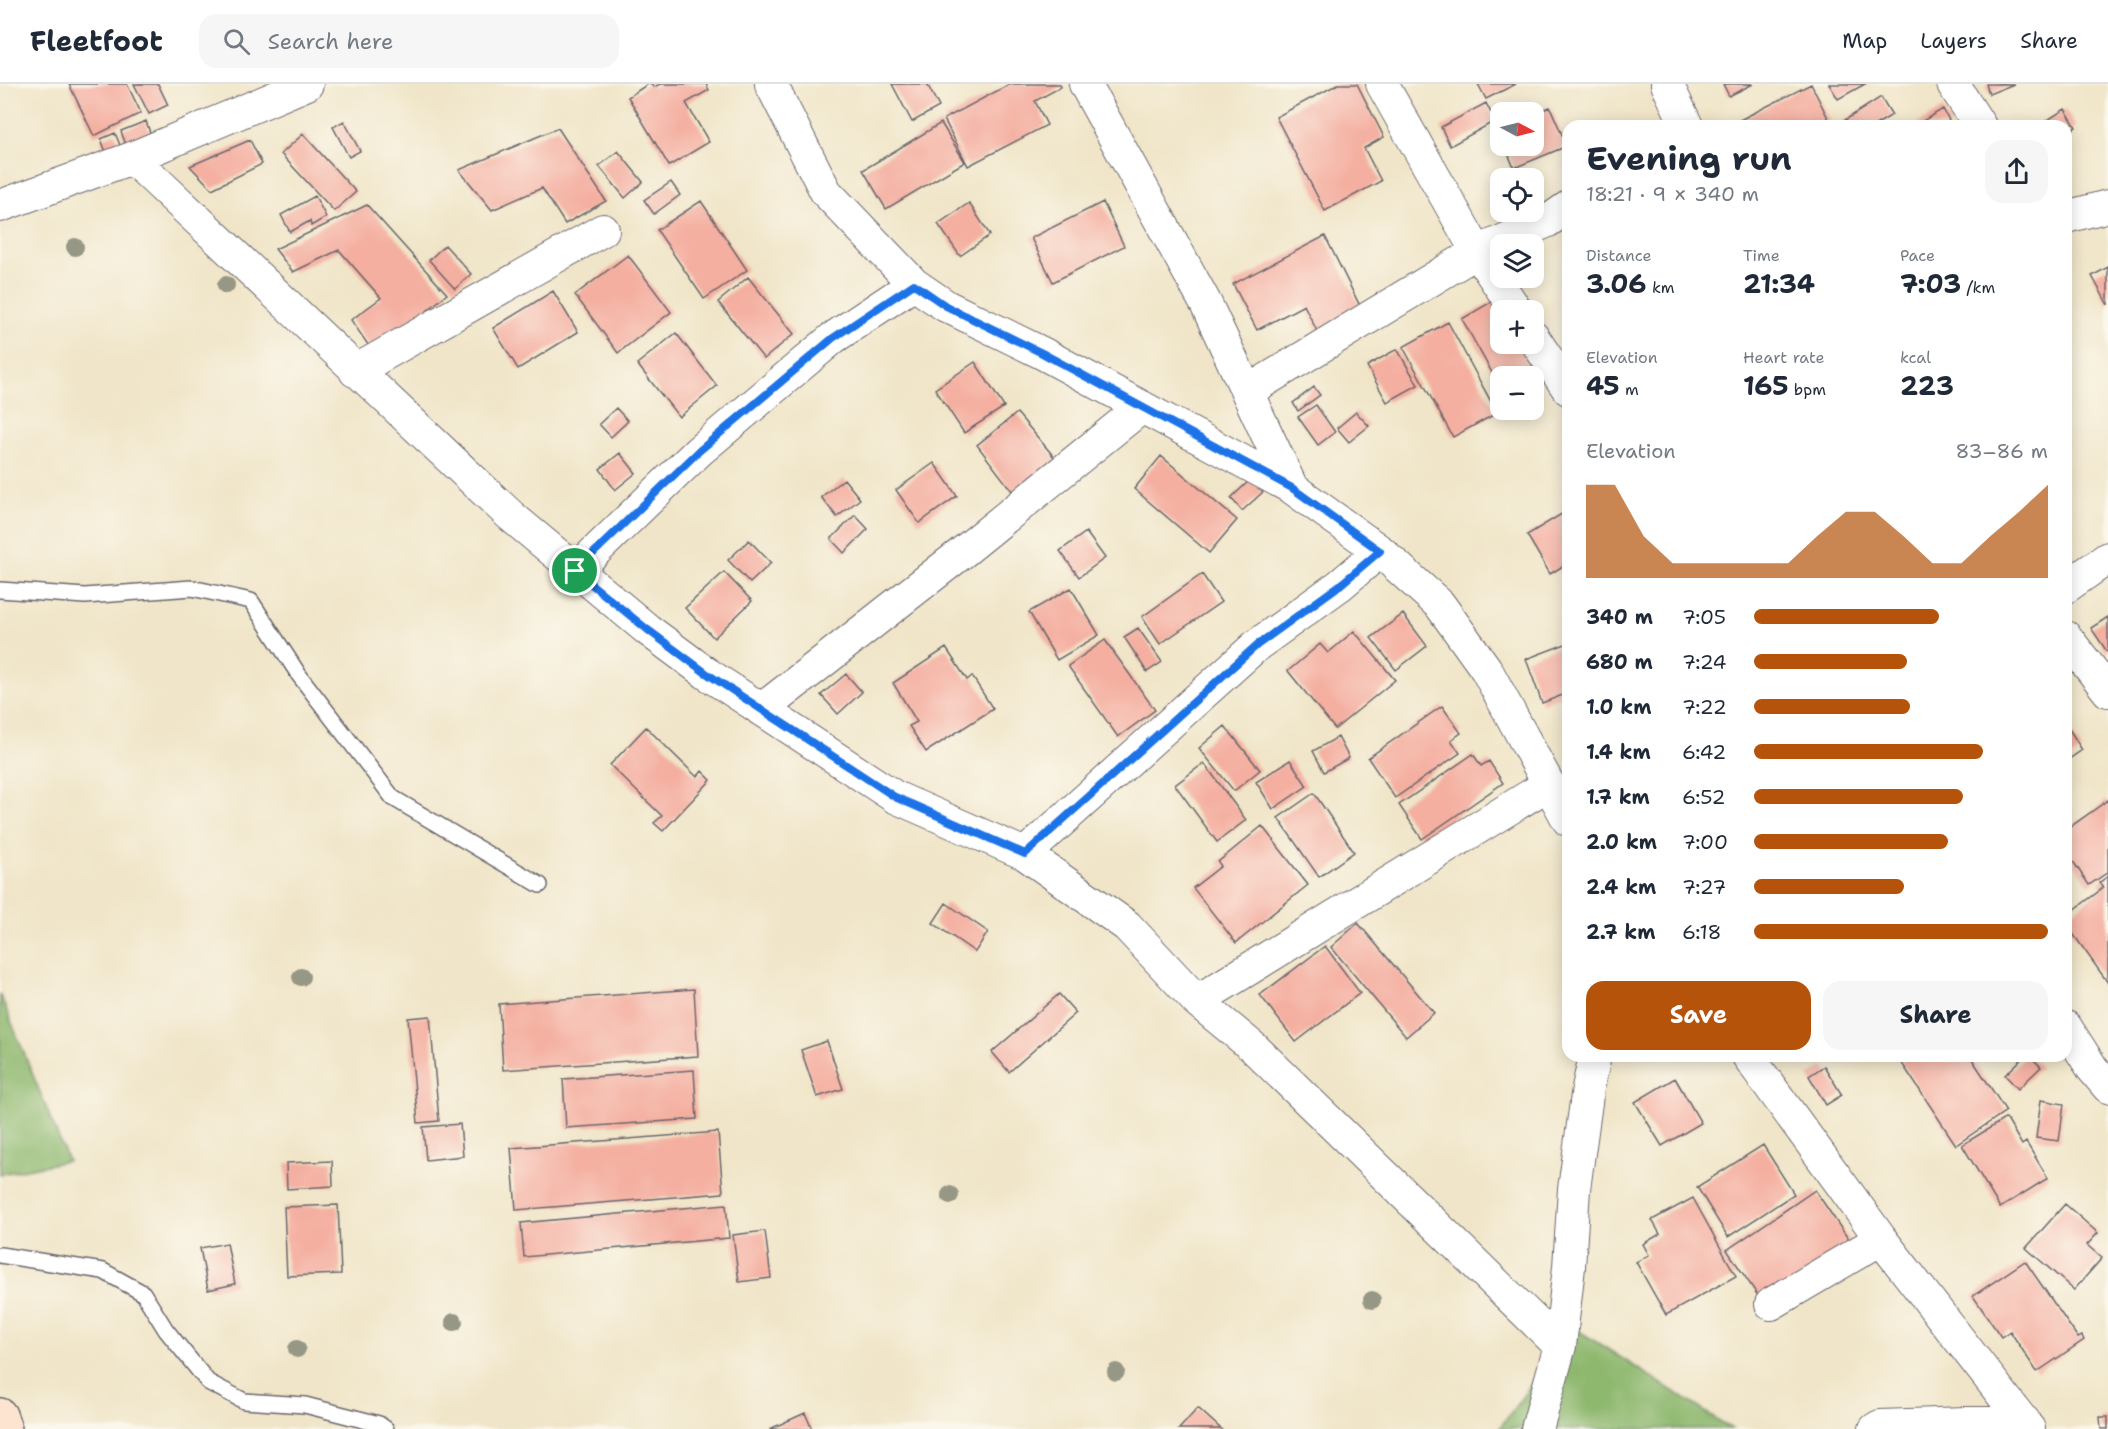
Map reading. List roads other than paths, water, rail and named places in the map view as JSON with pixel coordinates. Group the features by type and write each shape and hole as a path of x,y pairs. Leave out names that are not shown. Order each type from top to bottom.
{"street":[{"path":"0,206 132,158 307,84"},
{"path":"771,84 825,192 914,284 946,306 1042,353 1292,488 1380,551 1440,605 1486,669 1562,808"},
{"path":"1085,84 1206,304 1292,488"},
{"path":"1382,84 1477,252 1509,300"},
{"path":"1667,84 1684,120"},
{"path":"1953,84 1976,120"},
{"path":"132,158 511,516 648,630 706,673 895,797 1025,854 1127,926 1197,1001 1254,1048 1560,1346"},
{"path":"2072,215 2108,206"},
{"path":"1248,391 1477,252 1548,221 1562,211"},
{"path":"356,371 603,230"},
{"path":"575,571 708,443 833,338 914,284"},
{"path":"1544,354 1562,381"},
{"path":"761,710 963,552 1142,407"},
{"path":"1025,854 1257,645 1340,585 1380,551"},
{"path":"2072,583 2108,558"},
{"path":"2072,645 2108,691"},
{"path":"1197,1001 1550,784"},
{"path":"2072,1037 2092,1068 2108,1087"},
{"path":"1537,1429 1560,1346 1569,1267 1574,1189 1594,1062"},
{"path":"1752,1062 1881,1239 2027,1425"},
{"path":"1771,1304 1881,1239"},
{"path":"0,1415 5,1429"},
{"path":"1875,1429 1880,1426 2027,1425"}],"lane":[{"path":"0,590 85,596 192,588 250,601 299,675 393,798 540,885"},
{"path":"0,1255 103,1271 143,1293 166,1330 208,1382 244,1401 305,1405 379,1424 386,1429"}]}
